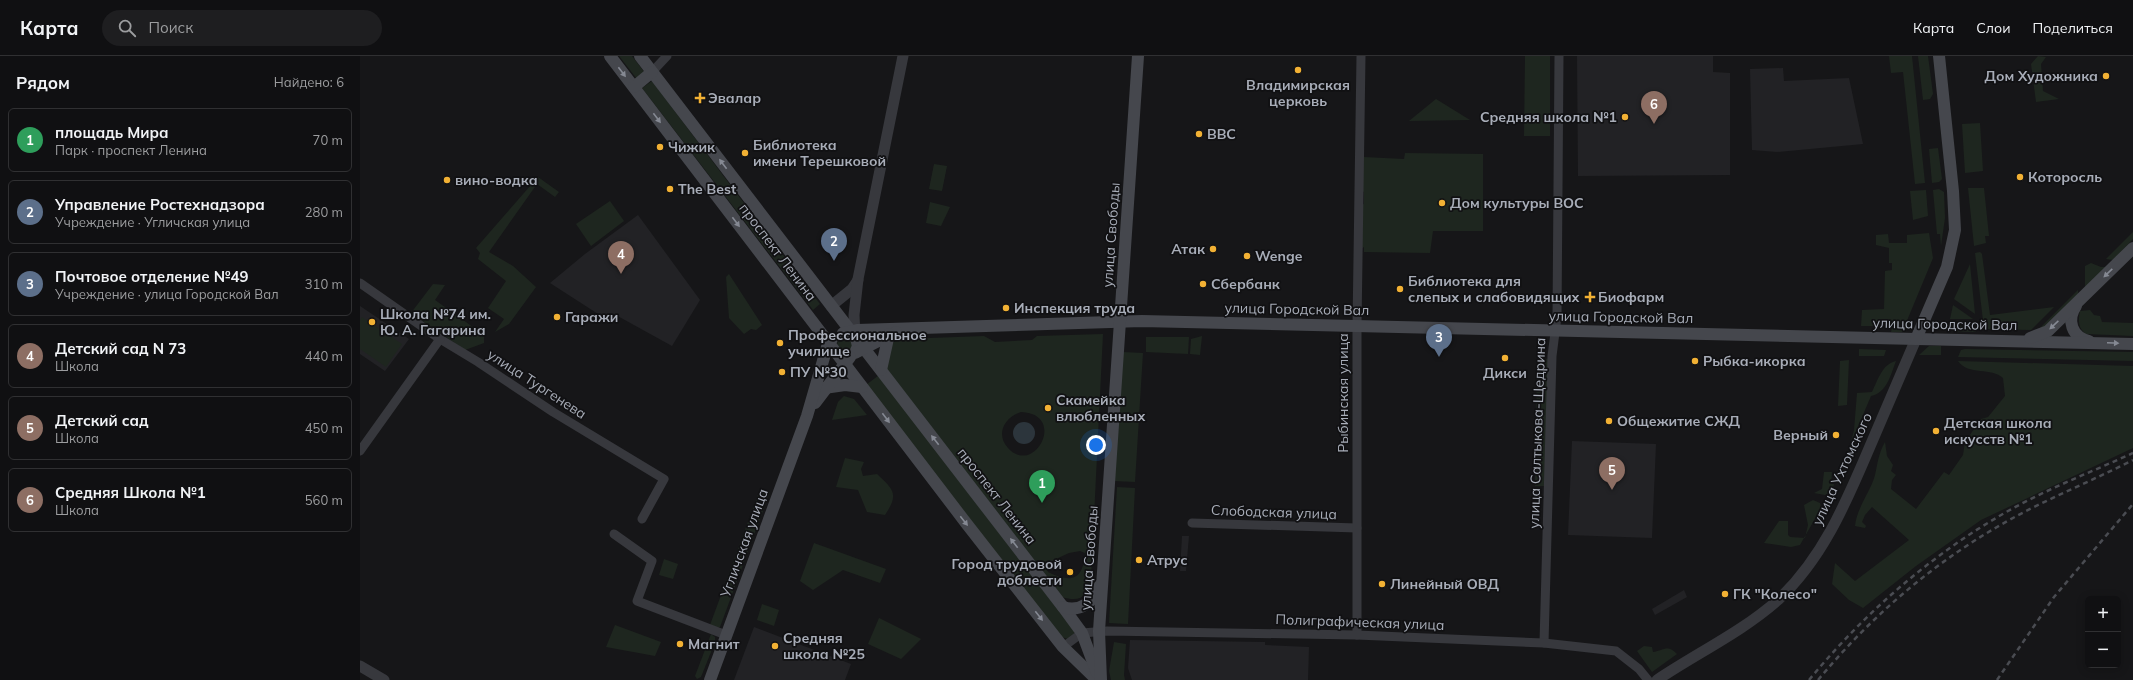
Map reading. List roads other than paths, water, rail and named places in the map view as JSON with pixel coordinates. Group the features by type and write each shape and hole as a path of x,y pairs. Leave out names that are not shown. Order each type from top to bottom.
{"main road":[{"name":"проспект Ленина","path":"610,56 634,87 847,342 881,370 1082,633 1099,680"},
{"name":"проспект Ленина","path":"640,56 831,306 847,342 862,387 1063,647 1099,680"},
{"name":"улица Свободы","path":"1099,680 1099,631 1138,56"},
{"path":"1916,339 1947,267 1955,230 1953,191 1939,56"},
{"path":"634,87 652,72"},
{"path":"2019,340 2036,336 2048,331 2133,248"},
{"path":"2082,298 2073,312 2072,326 2078,337 2094,343"},
{"name":"улица Городской Вал","path":"847,342 884,332 908,330 1120,321 2019,340 2133,344"},
{"path":"881,370 884,332"},
{"name":"улица Городской Вал","path":"847,342 884,332"},
{"name":"Угличская улица","path":"807,416 824,388 847,342"},
{"name":"Угличская улица","path":"710,680 807,416 847,342"},
{"path":"824,388 841,385 862,387"},
{"path":"1063,607 1078,608 1089,603 1099,589 1103,576"}],"street":[{"path":"652,72 667,56"},
{"name":"Угличская улица","path":"847,342 858,279 903,56"},
{"name":"Рыбинская улица","path":"1357,634 1357,326 1361,56"},
{"name":"улица Салтыкова-Щедрина","path":"1544,643 1552,356 1557,317 1559,56"},
{"name":"Угличская улица","path":"831,306 852,289 858,279"},
{"name":"улица Тургенева","path":"360,283 440,339 478,362 553,412 664,478 642,519"},
{"path":"360,451 440,339"},
{"name":"улица Ухтомского","path":"1657,680 1755,619 1802,575 1821,548 1845,506 1916,339"},
{"name":"Слободская улица","path":"1192,524 1357,528"},
{"path":"614,534 652,561 637,601 726,636"},
{"name":"Полиграфическая улица","path":"1063,647 1082,633 1099,631 1357,634 1544,643 1616,651 1639,669 1648,680"},
{"path":"360,666 384,680"}],"railway":[{"path":"1809,680 1829,656 1873,612 1944,552 1970,534 2012,509 2133,453"},
{"path":"1818,680 1879,615 1923,577 1947,559 1997,527 2048,500 2133,460"},
{"path":"1997,680 2054,597 2133,504"}],"place":[{"name":"Владимирская церковь","path":"1298,70"},
{"name":"Дом Художника","path":"2106,76"},
{"name":"Эвалар","path":"700,98"},
{"name":"Средняя школа №1","path":"1625,117"},
{"name":"Средняя Школа №1","path":"1654,124"},
{"name":"ВВС","path":"1199,134"},
{"name":"Чижик","path":"660,147"},
{"name":"Библиотека имени Терешковой","path":"745,153"},
{"name":"Которосль","path":"2020,177"},
{"name":"вино-водка","path":"447,180"},
{"name":"The Best","path":"670,189"},
{"name":"Дом культуры ВОС","path":"1442,203"},
{"name":"Атак","path":"1213,249"},
{"name":"Wenge","path":"1247,256"},
{"name":"Управление Ростехнадзора","path":"834,261"},
{"name":"Детский сад N 73","path":"621,274"},
{"name":"Сбербанк","path":"1203,284"},
{"name":"Библиотека для слепых и слабовидящих","path":"1400,289"},
{"name":"Биофарм","path":"1590,297"},
{"name":"Инспекция труда","path":"1006,308"},
{"name":"Гаражи","path":"557,317"},
{"name":"Школа №74 им. Ю. А. Гагарина","path":"372,322"},
{"name":"Профессиональное училище","path":"780,343"},
{"name":"Почтовое отделение №49","path":"1439,357"},
{"name":"Дикси","path":"1505,358"},
{"name":"Рыбка-икорка","path":"1695,361"},
{"name":"ПУ №30","path":"782,372"},
{"name":"Скамейка влюбленных","path":"1048,408"},
{"name":"Общежитие СЖД","path":"1609,421"},
{"name":"Детская школа искусств №1","path":"1936,431"},
{"name":"Верный","path":"1836,435"},
{"name":"Детский сад","path":"1612,490"},
{"name":"площадь Мира","path":"1042,503"},
{"name":"Атрус","path":"1139,560"},
{"name":"Город трудовой доблести","path":"1070,572"},
{"name":"Линейный ОВД","path":"1382,584"},
{"name":"ГК \"Колесо\"","path":"1725,594"},
{"name":"Магнит","path":"680,644"},
{"name":"Средняя школа №25","path":"775,646"}]}
